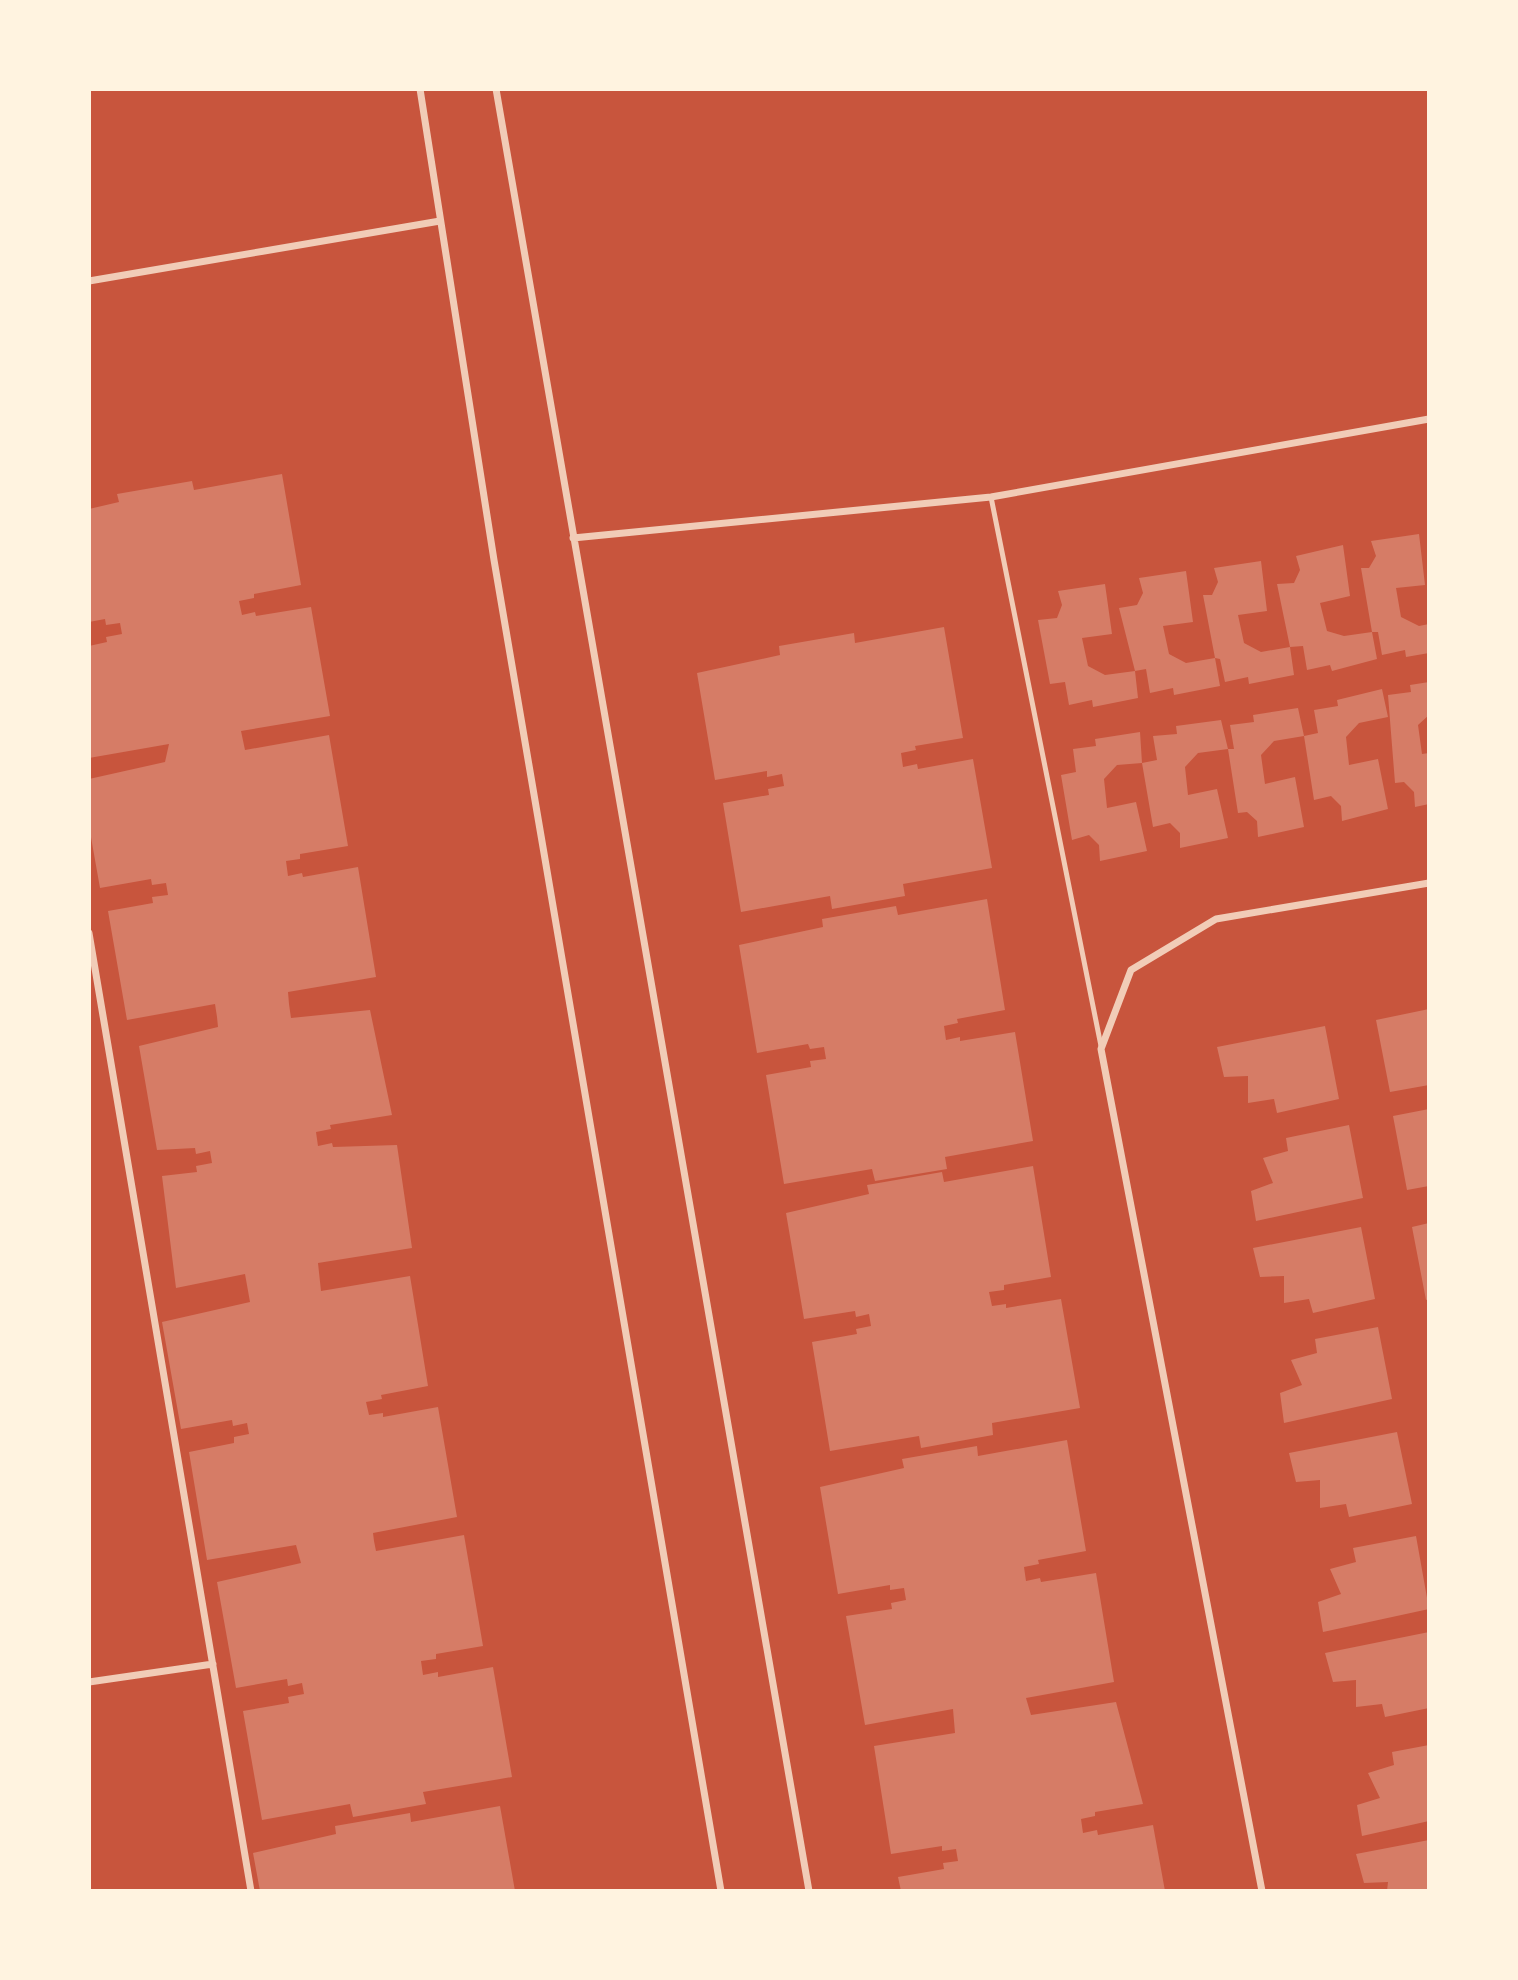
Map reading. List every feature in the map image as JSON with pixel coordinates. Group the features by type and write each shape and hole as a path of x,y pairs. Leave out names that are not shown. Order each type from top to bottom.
{"street":[{"path":"420,89 496,573 721,1891"},
{"path":"496,89 809,1891"},
{"path":"89,281 440,222"},
{"path":"573,538 991,497 1429,419"},
{"path":"1262,1891 1101,1049 1131,970 1216,919 1429,883"},
{"path":"89,933 251,1891"},
{"path":"89,1682 213,1664"}],"lane":[{"path":"991,497 1101,1049"}],"building":[{"path":"282,474 301,585 254,594 254,598 239,601 242,615 255,612 256,616 311,607 330,716 241,731 245,750 329,735 348,846 300,854 300,859 286,861 288,876 302,873 303,877 358,867 376,977 288,992 291,1018 370,1010 392,1115 330,1125 331,1129 316,1132 318,1146 332,1143 333,1147 397,1145 412,1248 318,1263 321,1291 410,1276 428,1386 381,1395 382,1399 366,1402 369,1415 383,1413 383,1417 438,1407 457,1517 373,1533 376,1551 464,1535 483,1646 436,1654 436,1659 421,1661 423,1675 438,1672 438,1677 493,1667 512,1777 423,1792 426,1804 353,1817 350,1804 262,1820 243,1711 289,1703 288,1697 304,1694 302,1683 288,1686 287,1679 236,1688 217,1582 301,1563 296,1545 207,1560 189,1452 234,1443 234,1437 249,1434 247,1423 233,1426 232,1420 181,1429 162,1322 250,1302 245,1274 176,1288 162,1176 197,1172 196,1166 212,1163 210,1151 196,1154 195,1148 157,1150 139,1046 218,1027 217,1017 215,1004 127,1020 108,911 153,903 152,897 168,895 166,883 152,885 151,879 100,888 89,826 89,779 165,762 169,744 89,758 89,646 107,642 106,637 122,634 120,623 106,625 105,619 89,622 89,509 119,502 117,494 192,481 194,490"},
{"path":"1419,534 1425,585 1396,588 1401,617 1419,626 1429,624 1429,653 1406,657 1405,650 1382,655 1378,632 1372,632 1361,568 1369,568 1376,556 1371,541"},
{"path":"1343,545 1350,596 1320,603 1327,631 1344,636 1372,632 1377,659 1332,671 1330,665 1307,670 1303,646 1290,647 1277,584 1294,583 1300,570 1296,556"},
{"path":"1261,561 1267,611 1238,615 1244,643 1261,652 1290,647 1294,675 1249,684 1248,677 1225,682 1220,659 1215,658 1203,595 1212,595 1218,582 1214,568"},
{"path":"1186,571 1193,622 1163,626 1169,654 1186,663 1215,658 1220,686 1174,695 1173,688 1150,693 1146,669 1135,671 1119,608 1137,605 1143,593 1139,578"},
{"path":"1105,584 1112,634 1082,638 1088,666 1105,675 1135,671 1138,698 1093,707 1092,700 1069,705 1065,682 1050,684 1038,620 1057,618 1062,605 1058,591"},
{"path":"944,627 963,738 915,746 916,750 901,753 903,767 917,764 918,769 973,759 992,868 903,884 905,896 832,909 830,896 741,912 723,803 769,795 768,789 784,786 782,774 767,777 767,771 715,780 697,673 780,655 779,646 854,633 855,643"},
{"path":"1429,682 1429,715 1418,725 1422,754 1429,753 1429,804 1415,807 1414,792 1404,782 1395,783 1388,695 1411,692 1410,685"},
{"path":"1382,689 1388,717 1359,723 1346,737 1349,765 1378,759 1388,809 1342,821 1341,806 1331,796 1314,800 1304,736 1318,733 1314,710 1338,706 1337,700"},
{"path":"1298,708 1304,736 1274,741 1261,755 1265,784 1295,777 1304,827 1258,837 1257,821 1247,812 1238,813 1228,749 1234,749 1230,725 1254,722 1253,715"},
{"path":"1221,720 1228,749 1198,753 1185,767 1188,795 1217,789 1228,838 1180,848 1180,833 1170,823 1153,827 1142,763 1157,760 1153,736 1177,734 1176,726"},
{"path":"1140,732 1142,763 1117,765 1104,779 1107,808 1136,802 1147,851 1100,861 1099,845 1089,835 1072,840 1061,775 1076,772 1073,749 1096,746 1095,739"},
{"path":"987,899 1005,1010 957,1019 958,1023 944,1026 946,1040 960,1037 960,1041 1015,1032 1033,1141 945,1157 947,1169 875,1181 872,1169 784,1184 766,1075 811,1067 810,1061 826,1059 824,1047 810,1049 808,1044 757,1053 739,945 823,927 822,919 896,906 898,915"},
{"path":"1429,1009 1429,1085 1390,1092 1376,1020"},
{"path":"1325,1026 1339,1099 1277,1113 1274,1099 1248,1103 1248,1076 1224,1077 1217,1047"},
{"path":"1429,1109 1429,1186 1407,1190 1393,1116"},
{"path":"1349,1125 1363,1198 1256,1221 1251,1191 1273,1183 1263,1158 1288,1151 1286,1138"},
{"path":"1033,1166 1051,1277 1004,1285 1004,1290 989,1292 992,1306 1006,1304 1006,1308 1061,1299 1080,1408 992,1423 993,1435 921,1448 919,1436 830,1451 812,1342 857,1334 856,1329 871,1326 869,1314 856,1317 855,1311 804,1319 786,1213 869,1194 867,1185 942,1172 944,1182"},
{"path":"1429,1223 1429,1299 1426,1300 1412,1227"},
{"path":"1361,1227 1375,1299 1313,1313 1309,1299 1284,1303 1284,1276 1260,1277 1253,1248"},
{"path":"1378,1327 1392,1399 1284,1423 1280,1393 1302,1385 1291,1360 1317,1353 1315,1339"},
{"path":"1397,1432 1412,1504 1349,1517 1346,1504 1320,1508 1320,1480 1296,1482 1289,1453"},
{"path":"1067,1440 1086,1551 1038,1560 1039,1564 1024,1567 1026,1581 1040,1578 1041,1582 1096,1573 1114,1682 1026,1698 1031,1715 1116,1702 1143,1804 1095,1812 1095,1816 1081,1819 1083,1833 1097,1830 1098,1835 1153,1825 1165,1891 901,1891 898,1877 944,1869 943,1863 958,1861 956,1849 942,1851 942,1846 891,1854 874,1746 955,1733 953,1709 865,1725 846,1616 892,1609 891,1603 906,1600 904,1588 890,1590 890,1585 838,1594 820,1487 904,1468 902,1459 977,1446 978,1456"},
{"path":"1416,1536 1429,1609 1323,1632 1318,1602 1341,1594 1330,1569 1356,1562 1353,1548"},
{"path":"1429,1632 1429,1708 1385,1717 1382,1704 1356,1707 1356,1680 1333,1682 1325,1653"},
{"path":"1429,1745 1429,1821 1362,1836 1357,1805 1380,1798 1368,1773 1394,1765 1392,1752"},
{"path":"500,1806 515,1891 260,1891 253,1853 336,1834 335,1826 410,1813 411,1822"},
{"path":"1429,1840 1429,1891 1387,1891 1388,1882 1364,1883 1356,1854"}]}
